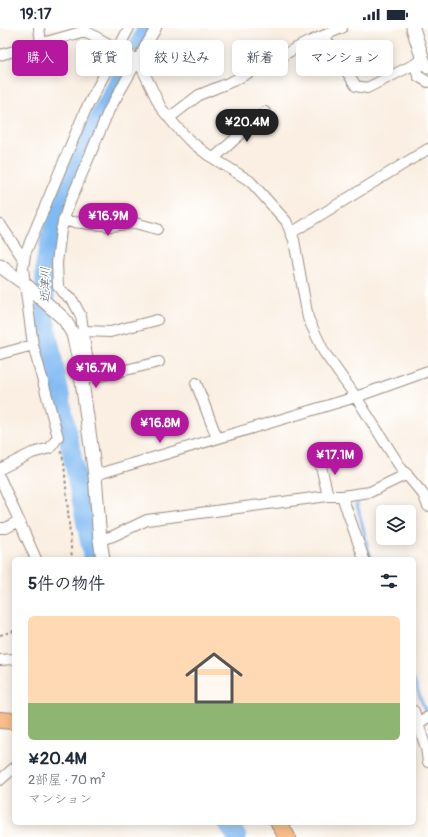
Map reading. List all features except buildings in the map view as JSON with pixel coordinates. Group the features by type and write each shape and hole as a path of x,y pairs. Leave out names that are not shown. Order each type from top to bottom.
{"main road":[{"path":"0,720 12,721"},
{"path":"280,825 287,837"}],"street":[{"path":"39,28 41,40"},
{"path":"124,40 129,28"},
{"path":"81,377 88,363 82,316 73,301 62,292 58,286 57,263 61,230 67,209 109,110 156,28"},
{"path":"169,118 199,95 233,81 342,28"},
{"path":"413,28 422,63 418,76 428,82"},
{"path":"52,40 85,31 102,40"},
{"path":"324,36 356,86 367,88 422,63"},
{"path":"0,55 12,51"},
{"path":"132,57 138,60 161,108 189,140 250,181 286,221 294,240 308,318 324,352 407,474 423,494 428,506"},
{"path":"0,469 32,453 50,448 58,437 33,345 26,301 23,269 24,260 25,254 85,111 105,76"},
{"path":"214,158 265,112"},
{"path":"291,233 428,149"},
{"path":"63,221 70,223 111,226 135,223 157,229"},
{"path":"0,224 24,260"},
{"path":"0,266 25,284 64,319 73,334 81,377 95,475 103,557"},
{"path":"84,331 110,332 157,320"},
{"path":"0,354 33,345"},
{"path":"81,377 92,378 159,362"},
{"path":"95,475 356,397 428,371"},
{"path":"196,383 217,438"},
{"path":"320,462 328,496"},
{"path":"100,540 113,536 147,520 328,496 342,496 370,492 407,474"},
{"path":"0,478 35,557"},
{"path":"342,496 363,557"},
{"path":"0,528 6,528 19,521"},
{"path":"0,660 12,659"},
{"path":"418,724 428,717"},
{"path":"416,718 426,748 428,762"},
{"path":"0,780 12,770"}],"path":[{"path":"58,437 64,463 72,557"},
{"path":"0,635 12,632"}],"waterway":[{"name":"近津川","path":"93,557 45,320 45,264 56,208 90,134 140,44 146,28"},
{"path":"357,504 370,557"},
{"path":"416,686 427,716"},
{"name":"近津川","path":"228,825 237,837"}]}
